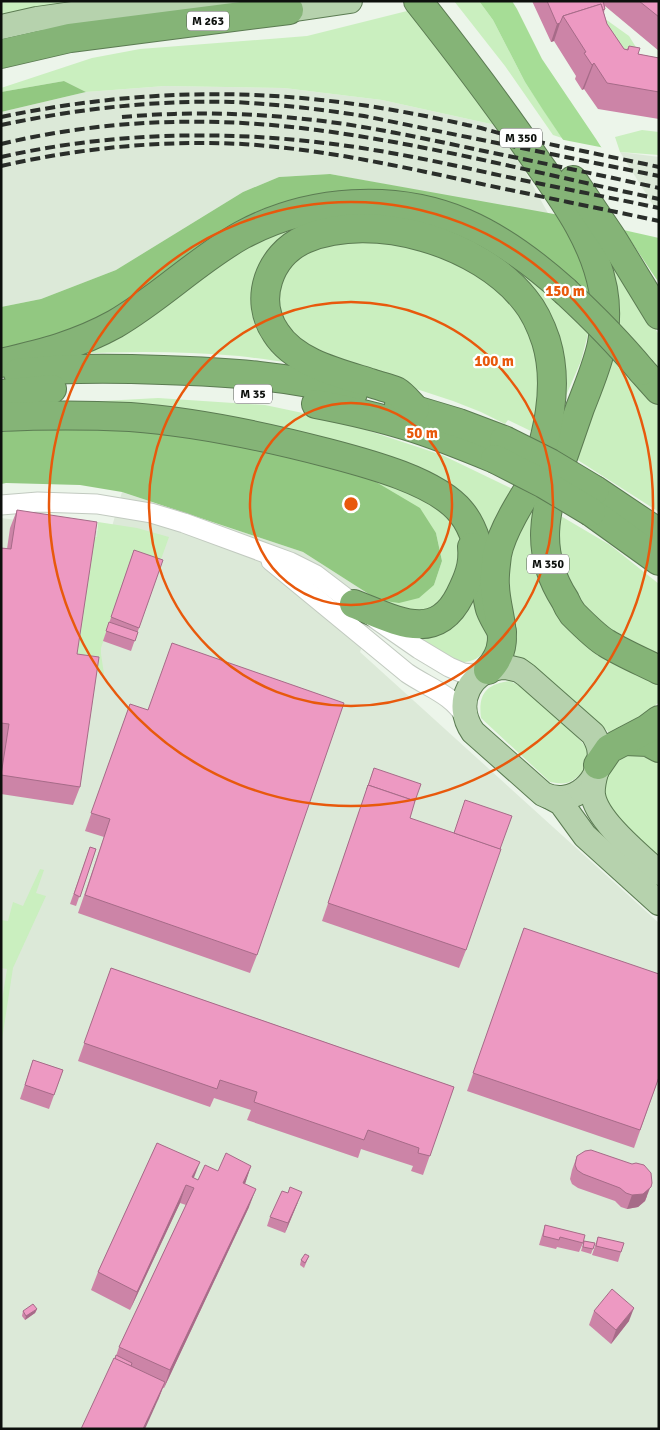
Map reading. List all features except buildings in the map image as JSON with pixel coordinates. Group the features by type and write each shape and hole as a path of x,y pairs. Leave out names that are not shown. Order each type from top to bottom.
{"highway":[{"name":"M 350","path":"418,1 458,50 511,122 570,209 595,259 606,304 606,331 595,372 579,410 553,484 545,526 548,563 556,587 574,614 604,642 659,670"},
{"name":"M 350","path":"442,1 491,63 543,136 612,238 659,315"},
{"name":"M 263","path":"1,54 70,38 289,10"},
{"path":"1,363 47,352 84,340 116,323 222,247 264,225 307,210 373,204 413,208 440,214 466,223 508,246 565,291 606,330 650,381"},
{"path":"415,409 397,392 315,363 294,353 284,344 269,321 265,294 267,281 272,270 287,250 307,238 335,231 368,229 402,233 456,249 488,267 514,288 532,310 540,325 546,340 552,368 549,420 529,487"},
{"name":"M 350","path":"634,275 659,309"},
{"name":"M 35","path":"1,375 82,368 214,372 284,378 346,391 415,409 499,450 544,484 593,501 659,533"},
{"name":"M 35","path":"1,394 83,387 112,387 215,390 281,396 343,409 407,426 454,443 499,450"},
{"name":"M 350","path":"502,632 494,585 498,554 504,533 529,487 579,410"},
{"path":"1,416 130,417 198,424 261,436 374,465 433,490 460,510 470,523 490,608 502,632 502,647 499,655 485,672"},
{"name":"M 35","path":"593,501 659,561"},
{"path":"354,604 407,624 428,624 438,621 450,612 470,576 473,553 470,523"},
{"path":"597,768 609,749 647,729 659,720"},
{"path":"625,740 648,742 659,748"}],"main road":[{"name":"M 263","path":"1,27 37,19 149,6 289,10 350,1"},
{"path":"659,873 607,823 600,813 593,797 592,788 599,748 593,734 519,670 506,667 494,668 485,672 472,683 468,689 464,704 466,718 473,732 536,789 561,803 585,836 659,903"},
{"path":"550,797 565,798 580,793 587,788 597,768"}],"street":[{"path":"1,506 38,502 97,504 151,514 184,523 290,562 316,574 354,604 448,667 463,673 485,672"},
{"path":"258,551 407,673 452,700 466,718"}],"shaded area":[{"path":"1,1 101,1 1,17"},
{"path":"454,1 479,1 493,20 525,82 562,138 553,135 505,66"},
{"path":"479,1 512,1 542,59 659,238 659,283 525,82 493,20"},
{"path":"411,10 500,126 382,100 284,88 165,86 86,92 64,81 1,92 1,88 92,58 140,49 307,36"},
{"path":"594,11 629,36 639,52 617,56"},
{"path":"64,81 86,92 1,112 1,92"},
{"path":"165,86 284,88 382,100 500,126 549,215 330,174 279,177 243,192 116,270 41,299 1,307 1,112 86,92"},
{"path":"642,130 659,132 659,155 620,152 615,137"},
{"path":"620,152 659,157 659,214 655,208"},
{"path":"330,174 565,216 595,300 525,243 316,196 263,209 215,235 131,299 77,332 1,353 1,307 41,299 116,270 243,192 279,177"},
{"path":"360,207 413,209 465,226 515,258 570,303 590,326 581,361 558,414 558,376 553,338 543,314 524,287 499,264 468,246 434,232 398,223 362,220 328,223 296,232 284,239 273,249 259,273 256,287 258,316 269,338 291,359 292,363 197,353 70,353 137,313 240,240 269,226 298,216"},
{"path":"597,231 659,335 659,375 617,323"},
{"path":"376,237 452,255 520,307 544,365 535,433 508,420 505,424 453,401 322,358 289,339 272,293 294,252"},
{"path":"611,353 659,404 659,512 573,457"},
{"path":"158,398 265,405 336,420 442,455 517,491 486,543 452,493 66,403"},
{"path":"30,429 174,431 298,453 371,479 420,508 436,533 442,561 434,585 419,598 399,603 378,600 303,552 122,492 80,485 1,484 1,432"},
{"path":"381,475 446,508 467,543 446,607 419,618 378,600 434,585 442,561 436,533 371,479"},
{"path":"122,492 303,552 378,600 360,652 659,923 659,1429 1,1429 1,518 111,533"},
{"path":"537,502 536,563 659,682 659,702 640,720 613,736 545,676 507,658 506,599 509,539"},
{"path":"554,512 610,545 659,584 659,656 618,638 590,616 560,567"},
{"path":"98,522 137,528 169,537 159,565 129,565 101,648 104,674 94,670 73,673 93,537 97,537"},
{"path":"468,594 479,600 488,640 484,651 477,658 467,662 455,662 408,632"},
{"path":"510,681 527,690 540,701 583,743 588,758 583,770 577,777 563,783 550,782 481,718 481,703 485,692 495,685"},
{"path":"619,753 659,755 659,861 606,805 603,786 612,762"},
{"path":"40,869 44,870 36,893 46,896 13,968 1,1046 1,1006 7,969 1,968 1,920 8,921 13,902 23,906"}],"pier":[{"path":"559,139 605,148 659,233 659,238 619,229"}],"railway":[{"path":"1,117 80,103 120,99 200,94 281,96 376,107 659,167"},
{"path":"1,125 58,114 145,104 174,102 265,104 364,116 659,176"},
{"path":"122,117 172,114 223,114 323,121 404,134 659,188"},
{"path":"1,144 79,129 159,122 238,123 278,126 360,136 403,144 659,199"},
{"path":"1,157 81,143 162,136 244,136 284,139 392,153 659,208"},
{"path":"1,166 61,154 151,144 212,143 272,146 331,154 389,165 659,221"}]}
